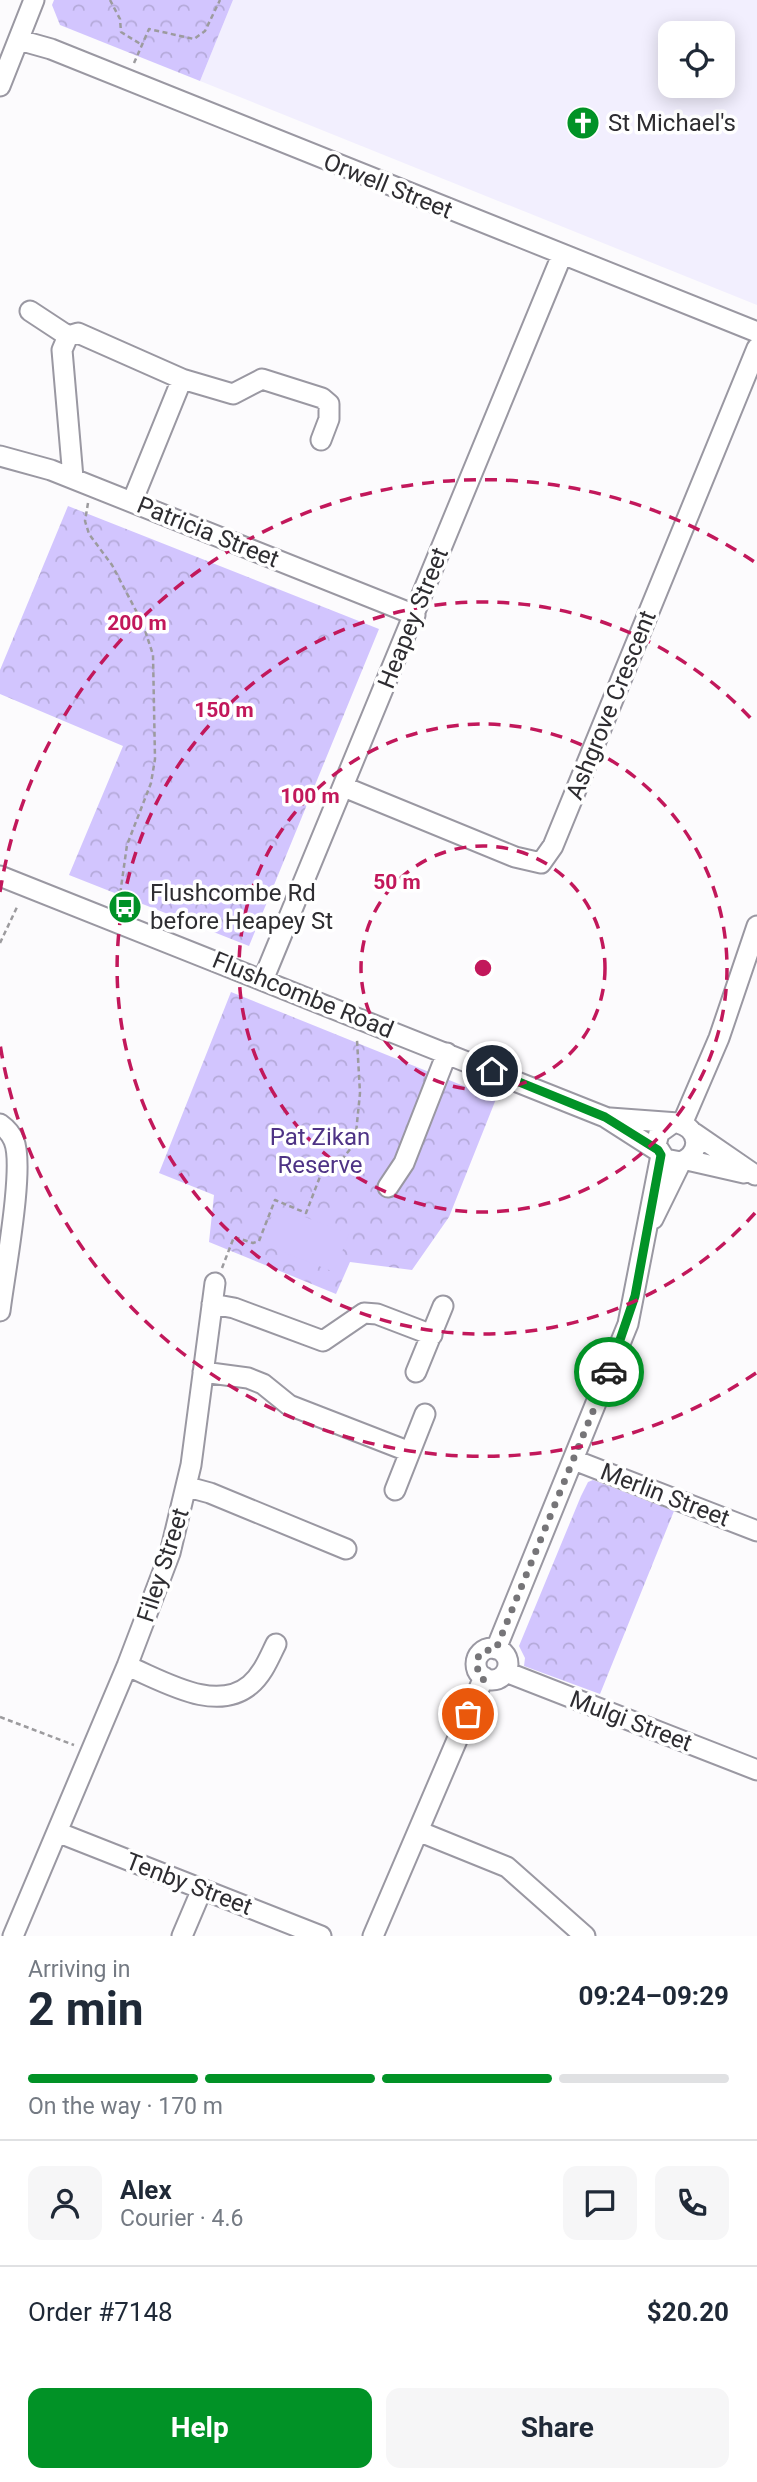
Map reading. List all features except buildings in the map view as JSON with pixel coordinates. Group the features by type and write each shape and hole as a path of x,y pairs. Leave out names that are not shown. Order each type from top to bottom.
{"street":[{"path":"0,86 34,0"},
{"name":"Orwell Street","path":"19,40 51,48 757,332"},
{"name":"Heapey Street","path":"263,980 562,255"},
{"path":"30,311 68,336"},
{"path":"68,336 78,333 182,379 233,394 262,379 322,398 329,404 329,419 321,440"},
{"path":"68,336 62,350 73,478"},
{"name":"Ashgrove Crescent","path":"344,787 515,857 541,863 553,846 757,348"},
{"path":"132,502 182,379"},
{"name":"Patricia Street","path":"0,456 73,478 415,615"},
{"name":"Flushcombe Road","path":"0,876 605,1117 659,1153"},
{"path":"683,1127 719,1038 757,926"},
{"path":"388,1187 404,1163 447,1053"},
{"name":"Flushcombe Road","path":"605,1117 683,1127 756,1176"},
{"path":"0,1124 9,1131 15,1141 18,1169 0,1311"},
{"path":"496,1649 628,1324 659,1153 659,1133 683,1127"},
{"path":"646,1232 684,1161 696,1145 683,1127"},
{"path":"659,1153 670,1162 684,1161"},
{"name":"Flushcombe Road","path":"684,1161 756,1176"},
{"name":"Filey Street","path":"13,1936 163,1574 188,1487 215,1283"},
{"path":"212,1304 234,1308 323,1341 364,1313 377,1314 432,1335"},
{"path":"416,1372 443,1306"},
{"path":"203,1372 248,1378 270,1388 289,1405 410,1452"},
{"path":"395,1490 425,1415"},
{"name":"Merlin Street","path":"574,1460 757,1531"},
{"path":"188,1487 211,1493 346,1549"},
{"path":"127,1666 192,1692 223,1696 251,1685 276,1644"},
{"path":"496,1649 506,1657 506,1672 494,1680 484,1678 477,1669 477,1659 483,1651 496,1649"},
{"name":"Mulgi Street","path":"506,1672 757,1770"},
{"path":"373,1936 484,1678"},
{"path":"418,1831 507,1867 586,1936"},
{"name":"Tenby Street","path":"57,1832 321,1936"},
{"path":"182,1936 202,1889"}],"path":[{"path":"110,0 120,19 121,32 142,44 149,29 194,39 205,31 220,0"},
{"path":"91,485 85,521 89,534 111,565 144,624 153,655 155,759 151,783 127,845 119,902"},
{"path":"0,943 18,905"},
{"path":"215,1283 234,1237 259,1241 275,1200 306,1213 321,1174 349,1154 359,1126 357,1040"},
{"path":"0,1717 90,1751"}],"shaded area":[{"path":"233,0 757,0 757,305 200,81"}],"green space":[{"path":"54,0 233,0 200,81 60,25 52,5"},
{"path":"68,506 379,629 249,946 69,875 123,746 0,694 0,670"},
{"name":"Pat Zikan Reserve","path":"231,992 496,1099 449,1217 412,1270 350,1262 336,1294 209,1242 214,1195 159,1173"},
{"path":"276,1206 349,1234 334,1272 261,1243"},
{"path":"593,1480 674,1511 600,1694 524,1666 525,1658 519,1646 581,1496 588,1482"}],"way so far":[{"path":"468,1714 484,1678 477,1669 477,1659 483,1651 496,1649 507,1616 609,1372"}],"place":[{"name":"St Michael's","path":"583,123"},
{"name":"Flushcombe Rd before Heapey St","path":"125,907"}],"route":[{"path":"492,1071 605,1117 658,1150 661,1155 635,1296 628,1324 609,1372"}]}
